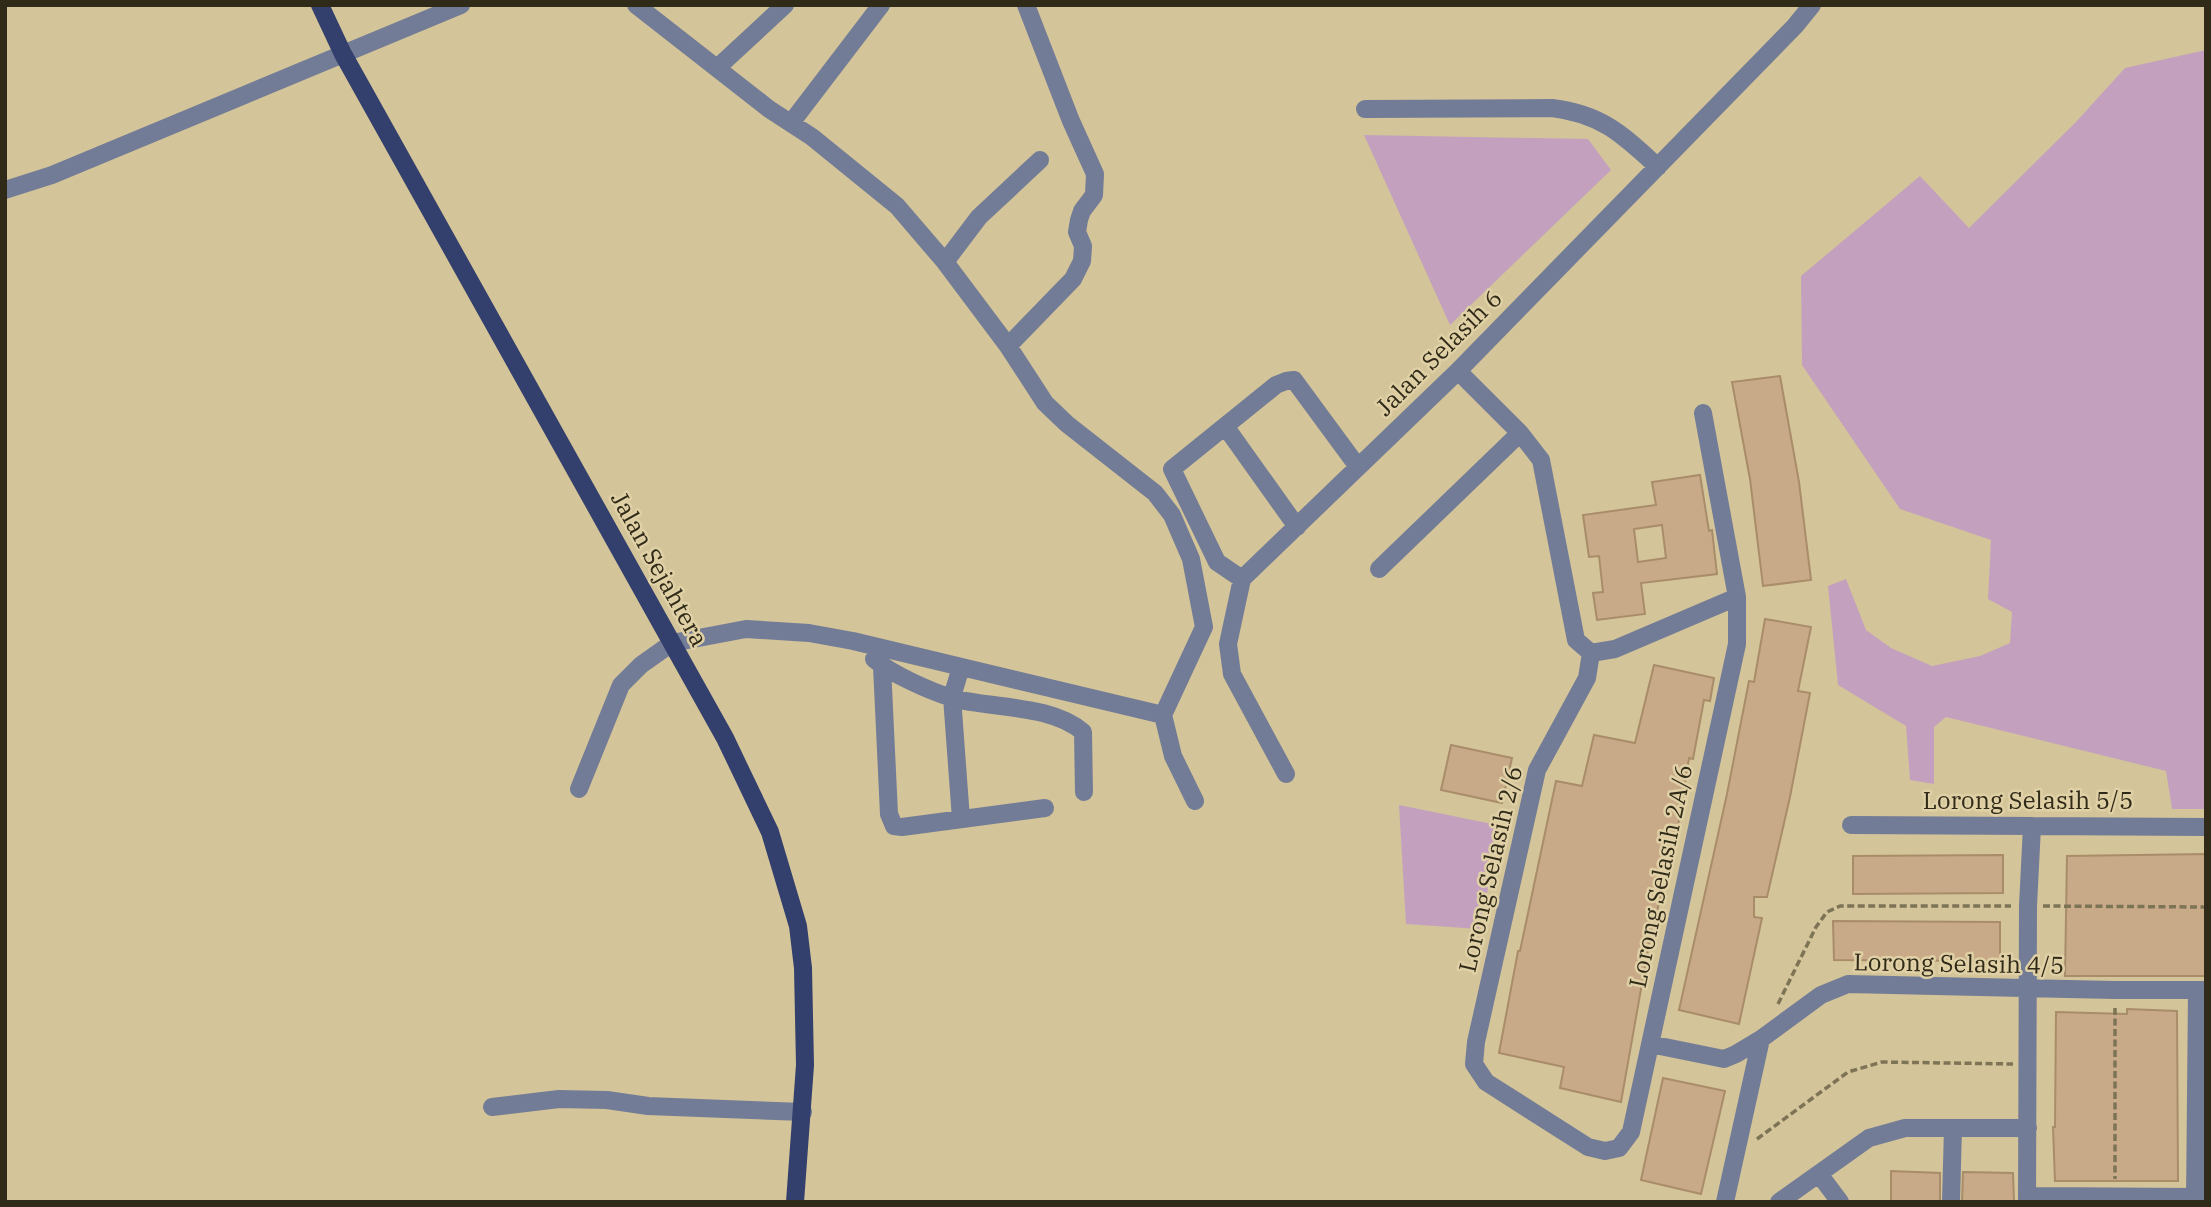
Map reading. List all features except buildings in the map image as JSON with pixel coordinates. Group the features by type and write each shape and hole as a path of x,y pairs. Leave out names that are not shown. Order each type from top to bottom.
{"main road":[{"name":"Jalan Sejahtera","path":"320,5 343,54 725,738 764,820 789,894 803,968 805,1065 795,1202"}],"street":[{"path":"5,190 52,175 461,5"},
{"path":"717,68 785,5"},
{"path":"790,123 881,5"},
{"path":"1008,345 1073,279 1082,261 1083,246 1077,232 1079,220 1094,195 1095,174 1071,121 1026,5"},
{"name":"Jalan Selasih 6","path":"1241,579 1458,371 1796,26 1812,5"},
{"path":"648,9 717,68 769,109 812,137 897,206 945,262 1008,345 1045,402 1067,424 1155,492 1172,515 1191,559 1204,627 1163,715 1173,756 1195,801"},
{"path":"1365,109 1552,108 1571,111 1596,119 1619,132 1658,167"},
{"path":"945,262 979,217 1040,160"},
{"path":"1458,371 1520,433 1541,460 1576,640 1591,653 1615,649 1737,597 1703,413"},
{"path":"1286,774 1232,674 1228,644 1241,579 1217,562 1172,469 1276,386 1294,380 1358,467"},
{"path":"1225,426 1297,527"},
{"path":"1379,569 1520,433"},
{"name":"Lorong Selasih 2A/6","path":"1605,1151 1619,1148 1631,1132 1737,644 1737,597"},
{"path":"1204,627 1217,621 1231,621"},
{"path":"579,789 621,685 641,665 672,643 746,629 809,632 853,641 1163,715"},
{"path":"853,641 881,666 952,697 1056,716 1073,723 1083,732 1084,792"},
{"name":"Lorong Selasih 2/6","path":"1591,653 1587,678 1537,770 1476,1042 1474,1064 1486,1082 1588,1147 1605,1151"},
{"path":"881,666 889,814 894,826 1045,808"},
{"path":"961,667 952,697 961,819"},
{"name":"Lorong Selasih 5/5","path":"1851,825 2206,827"},
{"path":"2032,826 2028,906 2027,1199 2115,1196 2195,1199 2201,990"},
{"name":"Lorong Selasih 4/5","path":"1650,1044 1724,1059 1761,1039 1821,995 1848,984 2201,990"},
{"path":"1725,1202 1761,1039"},
{"path":"492,1107 559,1099 607,1100 648,1107 803,1112"},
{"path":"1779,1202 1869,1138 1905,1128 2028,1128"},
{"path":"1951,1202 1953,1128"},
{"path":"1819,1174 1840,1202"}],"path":[{"path":"1761,1039 1816,928 1827,912 1840,906 2206,907"},
{"path":"2115,990 2115,1196"},
{"path":"1734,1156 1848,1072 1882,1062 2029,1064"}],"shaded area":[{"path":"2206,50 2206,809 2172,809 2166,771 1946,717 1934,727 1934,784 1910,780 1906,726 1838,685 1828,586 1846,579 1866,630 1891,648 1932,666 1980,656 2010,643 2012,612 1988,599 1991,540 1900,509 1802,365 1801,276 1920,176 1969,228 2075,123 2125,68"},
{"path":"1364,135 1588,139 1611,170 1450,325"},
{"path":"1399,805 1502,826 1479,929 1406,924"}]}
